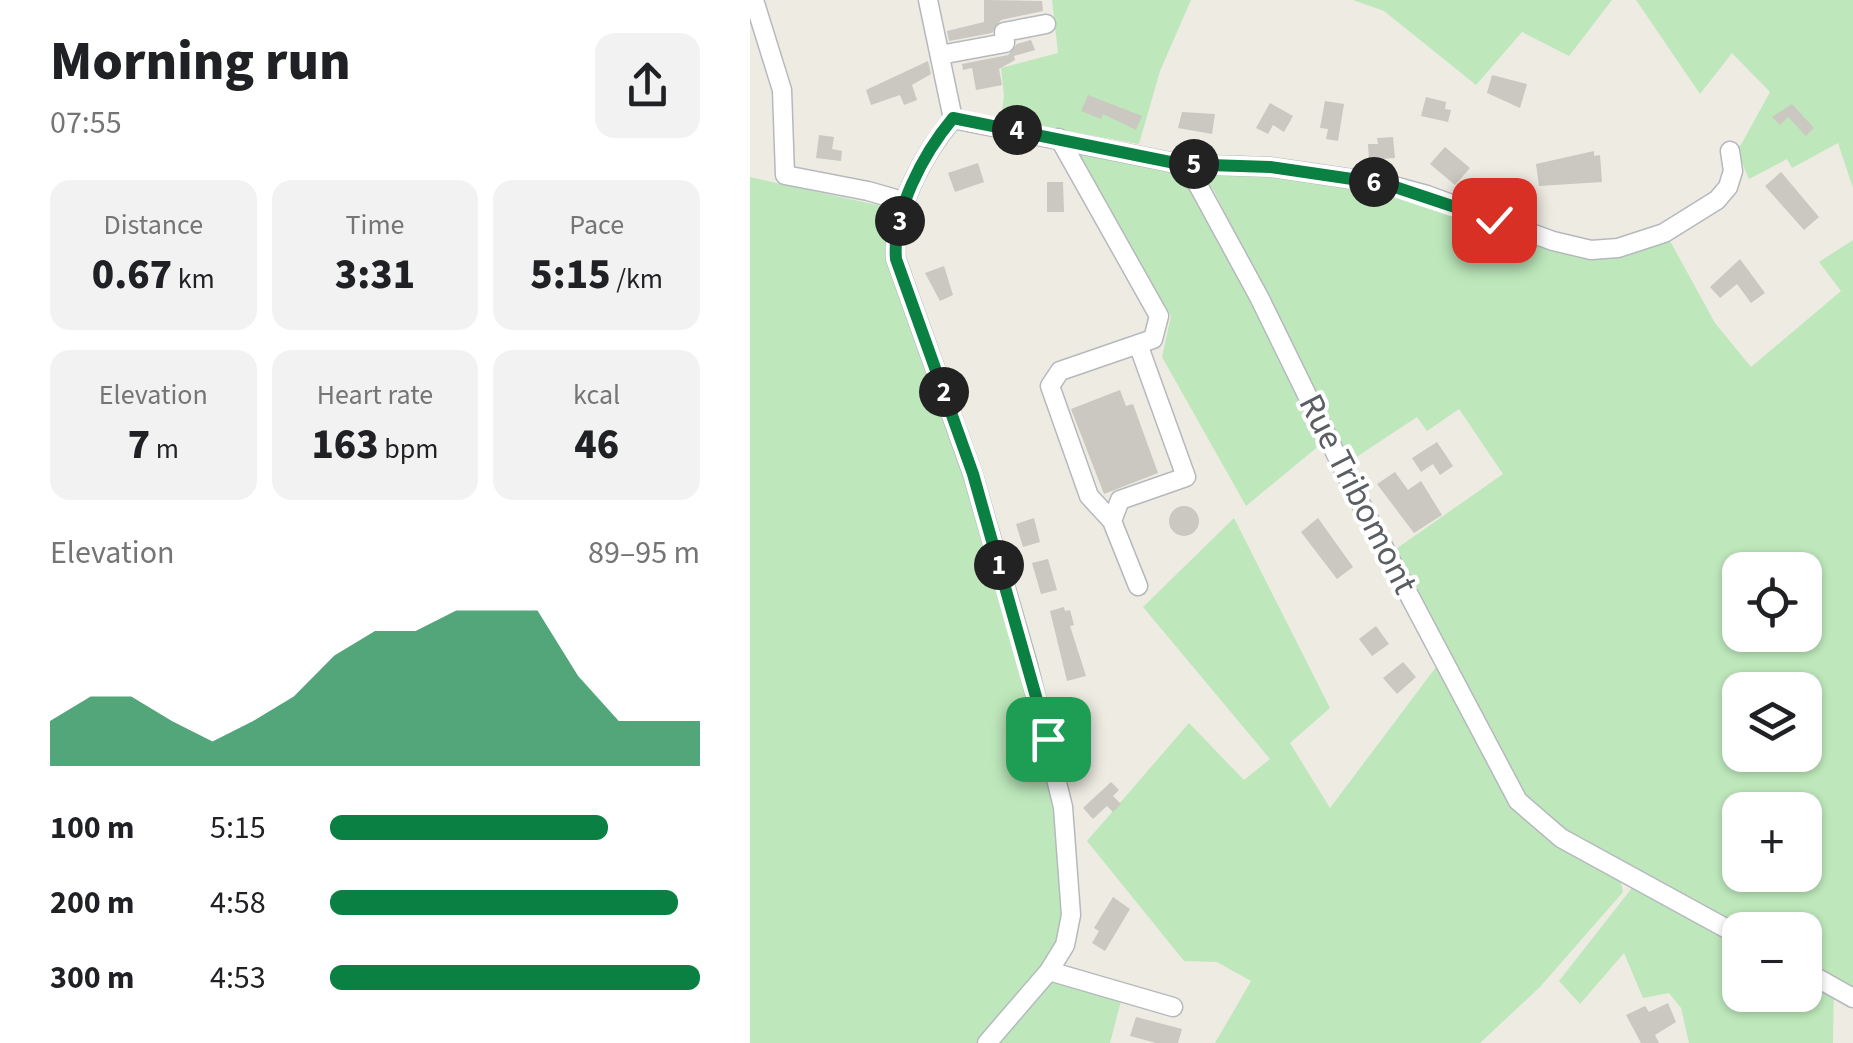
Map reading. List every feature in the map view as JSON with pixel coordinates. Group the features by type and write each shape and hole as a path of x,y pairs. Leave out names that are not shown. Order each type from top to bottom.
{"street":[{"path":"754,0 782,90 785,175 906,202"},
{"path":"928,0 953,118"},
{"path":"940,55 1005,43 1004,32 1046,24"},
{"path":"953,118 1180,164 1270,167 1386,184 1591,250 1618,248 1664,233 1717,200 1733,171 1730,151"},
{"path":"953,118 940,134 906,202 897,230 896,259 973,474 1060,787 1071,914 1066,945 1049,971 987,1043"},
{"path":"1059,138 1158,316 1153,340 1060,370 1050,386 1088,496 1112,522 1138,586"},
{"name":"Rue Tribomont","path":"1180,164 1198,184 1260,297 1354,491 1518,801 1561,838 1722,926"},
{"path":"1112,522 1120,500 1186,477 1138,344"},
{"path":"1049,971 1173,1007"},
{"path":"1822,981 1853,998"}],"green space":[{"path":"1052,0 1191,0 1160,71 1139,144 1001,119 1001,68 1058,53"},
{"path":"1353,0 1612,0 1569,56 1522,32 1476,85 1384,11"},
{"path":"1636,0 1853,0 1853,188 1838,143 1792,168 1787,159 1749,179 1737,152 1770,92 1732,53 1700,94"},
{"path":"1081,148 1160,164 1194,187 1326,440 1246,506 1162,357 1171,316 1080,163"},
{"path":"1206,168 1292,176 1396,194 1551,246 1669,239 1715,323 1751,367 1841,291 1819,262 1853,240 1853,989 1834,979 1833,1043 1689,1043 1681,1008 1669,993 1643,998 1624,953 1580,1004 1559,981 1635,884 1557,830 1516,787 1393,551 1503,474 1459,409 1427,431 1417,417 1349,462 1213,189 1200,175"},
{"path":"750,177 895,209 888,242 892,274 979,520 1055,804 1064,906 1059,940 1051,958 979,1043 750,1043"},
{"path":"1234,518 1330,708 1290,743 1330,808 1439,663 1502,792 1537,829 1620,878 1623,892 1540,987 1480,1043 1215,1043 1251,981 1217,962 1184,961 1087,841 1189,723 1244,780 1270,759 1143,607"},
{"path":"1048,980 1121,1001 1110,1043 994,1043"}],"building":[{"path":"984,0 1042,1 1043,11 1001,20 992,33 949,41 947,31 984,22"},
{"path":"1031,40 1035,50 1014,56 1015,60 999,69 1002,85 976,90 972,68 963,70 962,64 1008,55 1017,44"},
{"path":"928,61 931,74 912,85 917,100 904,105 900,95 871,105 866,90"},
{"path":"1492,75 1527,84 1520,108 1487,93"},
{"path":"1088,95 1142,116 1136,130 1103,114 1101,119 1081,111"},
{"path":"1426,97 1446,102 1445,109 1451,110 1448,122 1421,116"},
{"path":"1325,101 1344,104 1338,141 1326,139 1328,129 1320,128"},
{"path":"1270,103 1293,116 1284,132 1273,125 1268,134 1256,128"},
{"path":"1792,104 1814,128 1806,136 1788,117 1780,125 1772,117"},
{"path":"1182,112 1215,114 1212,134 1178,128"},
{"path":"819,135 834,137 832,149 842,151 841,161 816,158"},
{"path":"1393,137 1395,158 1369,160 1368,144 1378,144 1377,138"},
{"path":"1445,147 1470,168 1455,185 1430,164"},
{"path":"1594,151 1594,156 1600,155 1602,182 1539,186 1536,164"},
{"path":"978,163 984,182 955,192 948,173"},
{"path":"1781,172 1819,217 1804,230 1765,186"},
{"path":"1047,182 1063,182 1064,212 1047,212"},
{"path":"1740,259 1765,293 1751,303 1737,284 1720,298 1710,287"},
{"path":"944,266 953,295 940,301 925,273"},
{"path":"1120,390 1126,406 1133,404 1158,473 1104,494 1071,409"},
{"path":"1437,442 1453,466 1440,475 1433,464 1421,472 1412,458"},
{"path":"1395,472 1408,490 1421,481 1442,515 1414,533 1377,484"},
{"path":"1184,506 1195,510 1199,521 1195,532 1184,536 1173,532 1169,521 1173,510"},
{"path":"1034,518 1040,542 1023,547 1016,524"},
{"path":"1318,518 1353,567 1337,579 1301,532"},
{"path":"1048,559 1057,590 1041,594 1032,563"},
{"path":"1064,607 1065,611 1070,610 1074,625 1070,626 1086,676 1067,681 1050,611"},
{"path":"1376,626 1389,644 1372,656 1359,639"},
{"path":"1403,662 1416,677 1397,694 1383,678"},
{"path":"1111,782 1119,790 1113,796 1121,804 1113,812 1107,806 1093,819 1083,808"},
{"path":"1113,897 1130,909 1105,951 1092,943 1099,931 1094,928"},
{"path":"1668,1003 1676,1022 1655,1035 1659,1043 1641,1043 1626,1015 1645,1006 1649,1012"},
{"path":"1136,1017 1182,1029 1178,1043 1156,1043 1130,1036"}],"route":[{"path":"1048,739 973,474 894,246 906,202 927,157 953,118 1180,164 1270,167 1386,184 1494,220"}]}
